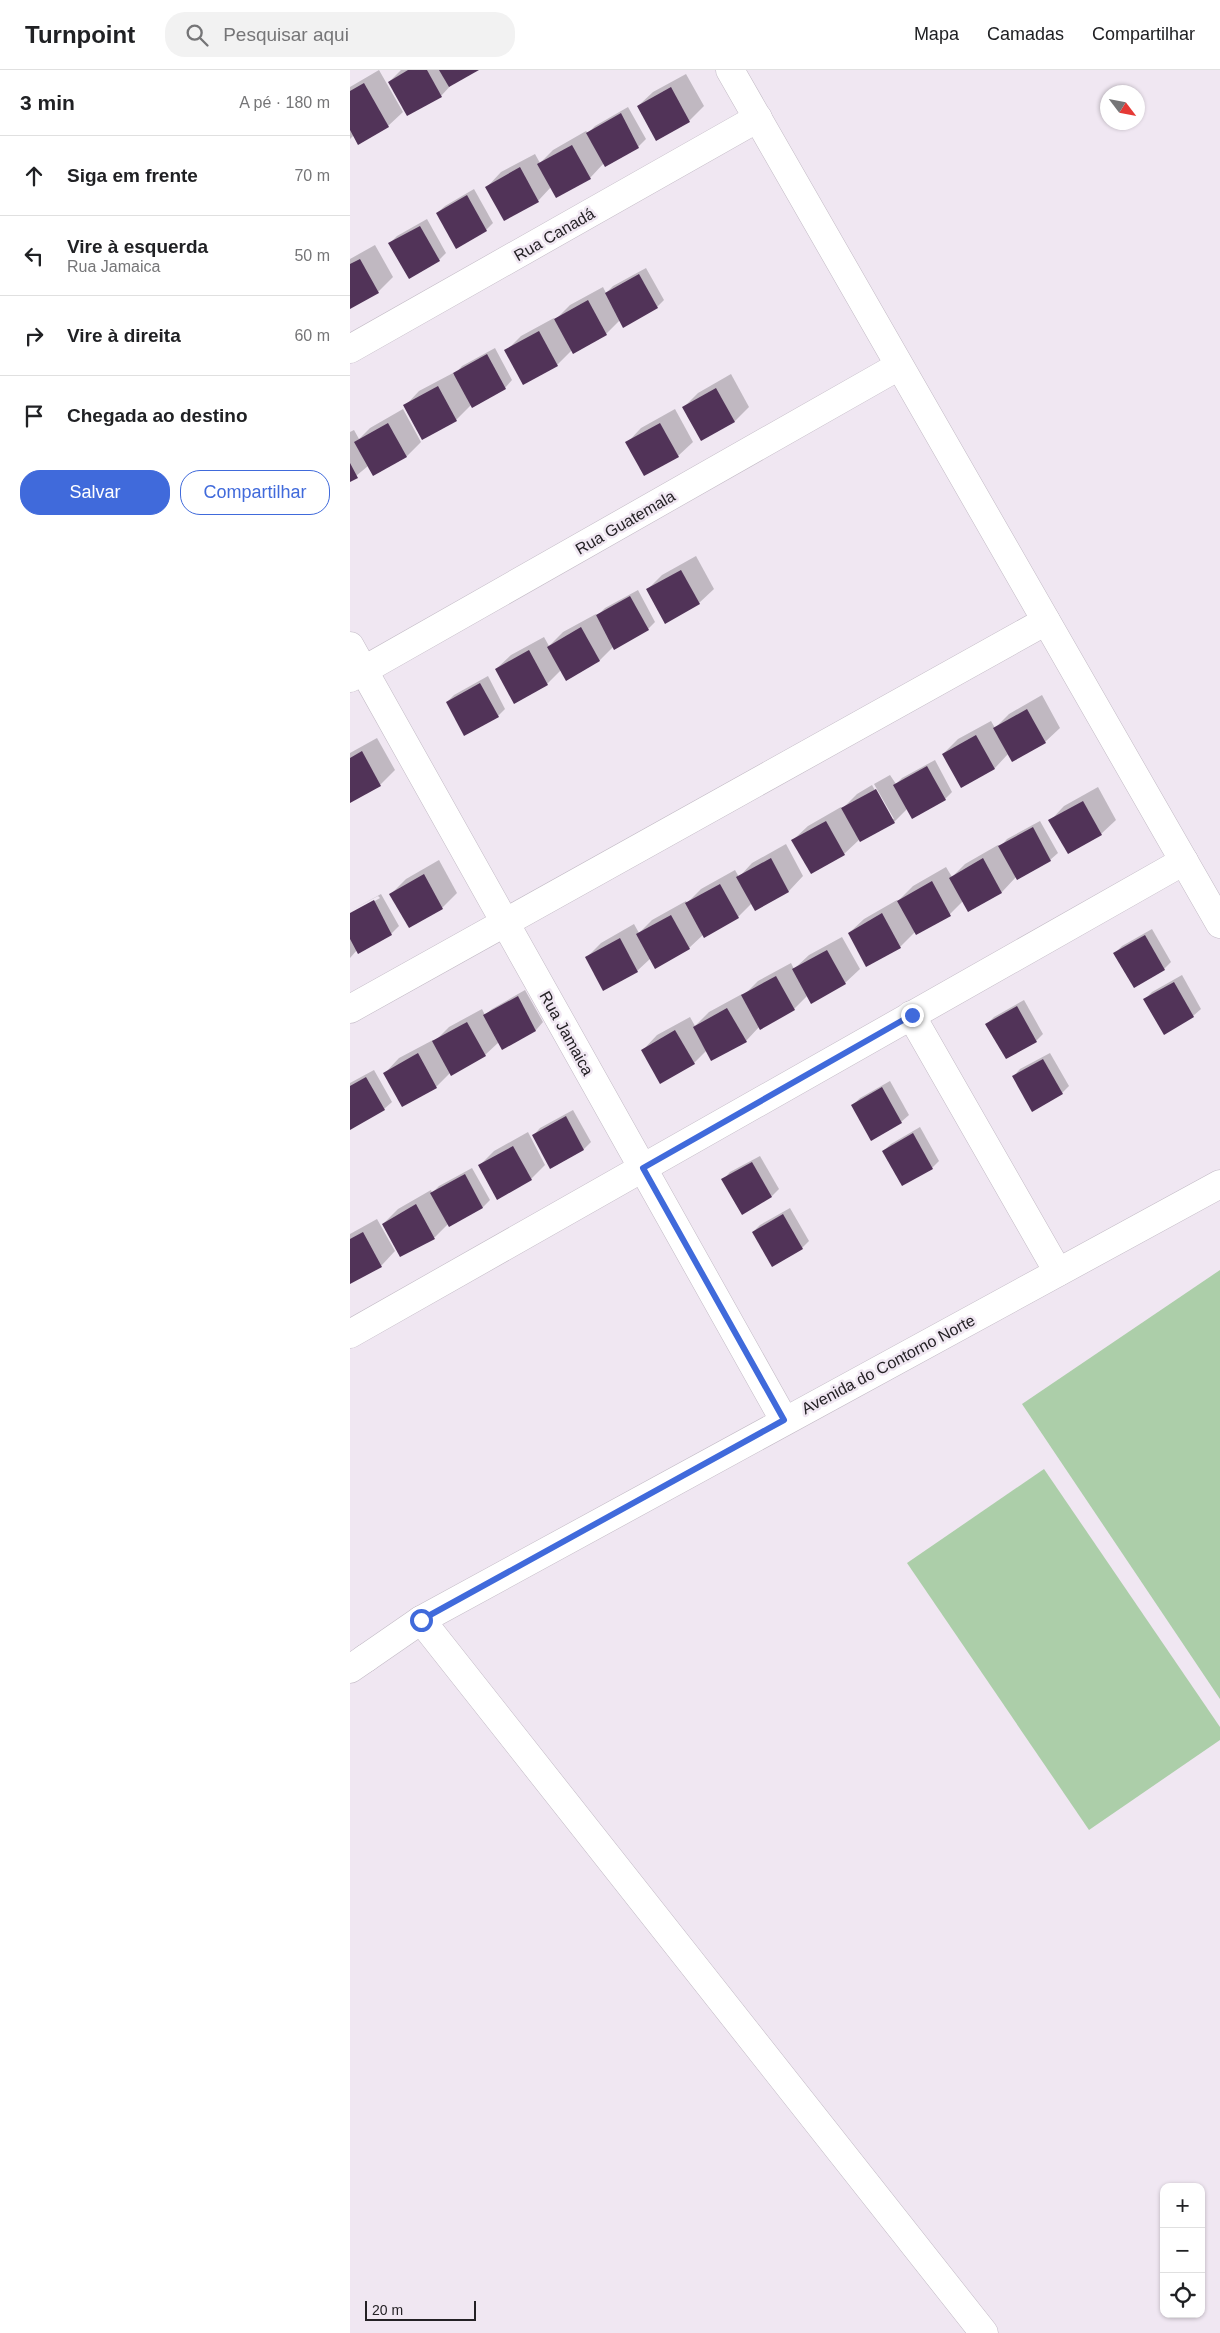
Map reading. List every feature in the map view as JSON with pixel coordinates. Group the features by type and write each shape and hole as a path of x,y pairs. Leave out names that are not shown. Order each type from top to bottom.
{"street":[{"path":"730,70 1220,924"},
{"name":"Rua Canadá","path":"350,349 758,118"},
{"name":"Rua Guatemala","path":"357,674 899,366"},
{"path":"350,1009 1046,621"},
{"name":"Rua Jamaica","path":"350,646 357,674 505,923 784,1420"},
{"path":"350,1334 1184,861"},
{"path":"912,1015 1058,1272"},
{"name":"Avenida do Contorno Norte","path":"355,1663 421,1620 784,1420 1220,1184"},
{"path":"421,1620 984,2333"}],"green space":[{"path":"1220,1270 1220,1699 1022,1404"},
{"path":"1044,1469 1220,1727 1220,1740 1089,1830 907,1563"}],"building":[{"path":"408,70 427,70 442,97 407,116 388,82"},
{"path":"439,70 479,70 449,87"},
{"path":"364,83 389,127 358,145 350,130 350,91"},
{"path":"671,87 690,122 656,141 637,106"},
{"path":"621,113 639,148 605,167 586,133"},
{"path":"572,145 591,179 556,198 537,164"},
{"path":"520,167 539,202 504,221 485,187"},
{"path":"467,195 487,231 456,249 436,213"},
{"path":"420,226 440,261 409,279 388,243"},
{"path":"360,259 379,293 350,309 350,264"},
{"path":"639,274 658,308 623,328 605,293"},
{"path":"588,300 607,335 573,354 554,319"},
{"path":"539,331 558,366 523,385 504,350"},
{"path":"487,354 506,389 472,408 453,373"},
{"path":"438,386 457,421 422,440 403,405"},
{"path":"716,388 735,422 701,441 682,407"},
{"path":"388,423 407,457 373,476 354,442"},
{"path":"660,423 679,457 644,476 625,442"},
{"path":"350,463 358,478 350,482"},
{"path":"681,570 700,604 665,624 646,589"},
{"path":"630,596 649,630 614,650 596,615"},
{"path":"581,627 600,661 566,681 547,647"},
{"path":"529,650 548,685 514,704 495,669"},
{"path":"480,683 499,717 464,736 446,702"},
{"path":"1027,709 1046,743 1012,762 993,728"},
{"path":"976,735 995,769 961,788 942,754"},
{"path":"362,751 381,786 350,803 350,758"},
{"path":"927,766 946,800 912,819 893,785"},
{"path":"876,789 895,823 860,842 841,808"},
{"path":"1083,801 1102,835 1068,854 1048,820"},
{"path":"826,821 845,855 811,874 791,840"},
{"path":"1033,827 1051,861 1017,880 998,846"},
{"path":"771,858 789,892 755,911 736,877"},
{"path":"983,858 1002,893 968,912 949,878"},
{"path":"424,874 443,909 409,928 389,894"},
{"path":"932,881 951,916 916,935 897,901"},
{"path":"720,884 739,918 704,938 685,903"},
{"path":"374,900 392,935 358,954 350,939 350,913"},
{"path":"882,913 901,948 866,967 848,933"},
{"path":"671,915 690,949 655,969 636,934"},
{"path":"1145,935 1165,970 1134,988 1113,953"},
{"path":"620,938 638,972 603,991 585,957"},
{"path":"827,950 846,984 811,1004 792,969"},
{"path":"776,976 795,1010 760,1030 741,995"},
{"path":"1174,982 1194,1017 1164,1035 1143,999"},
{"path":"518,996 536,1031 502,1050 483,1015"},
{"path":"1017,1006 1037,1042 1006,1059 985,1024"},
{"path":"727,1008 747,1042 711,1061 693,1027"},
{"path":"467,1022 486,1056 451,1076 432,1041"},
{"path":"675,1030 695,1064 660,1084 641,1050"},
{"path":"418,1053 437,1088 402,1107 383,1073"},
{"path":"1043,1059 1063,1094 1032,1112 1012,1076"},
{"path":"366,1077 385,1110 350,1130 350,1086"},
{"path":"882,1087 902,1123 871,1141 851,1105"},
{"path":"566,1116 584,1150 550,1169 532,1135"},
{"path":"913,1133 933,1169 902,1186 882,1151"},
{"path":"513,1146 532,1180 497,1200 478,1165"},
{"path":"752,1162 772,1197 742,1215 721,1179"},
{"path":"465,1174 483,1208 449,1227 430,1193"},
{"path":"416,1204 435,1239 400,1257 382,1224"},
{"path":"783,1214 803,1249 772,1267 752,1232"},
{"path":"363,1232 382,1267 350,1284 350,1239"}],"route":[{"path":"421,1620 784,1420 643,1168 912,1015"}]}
